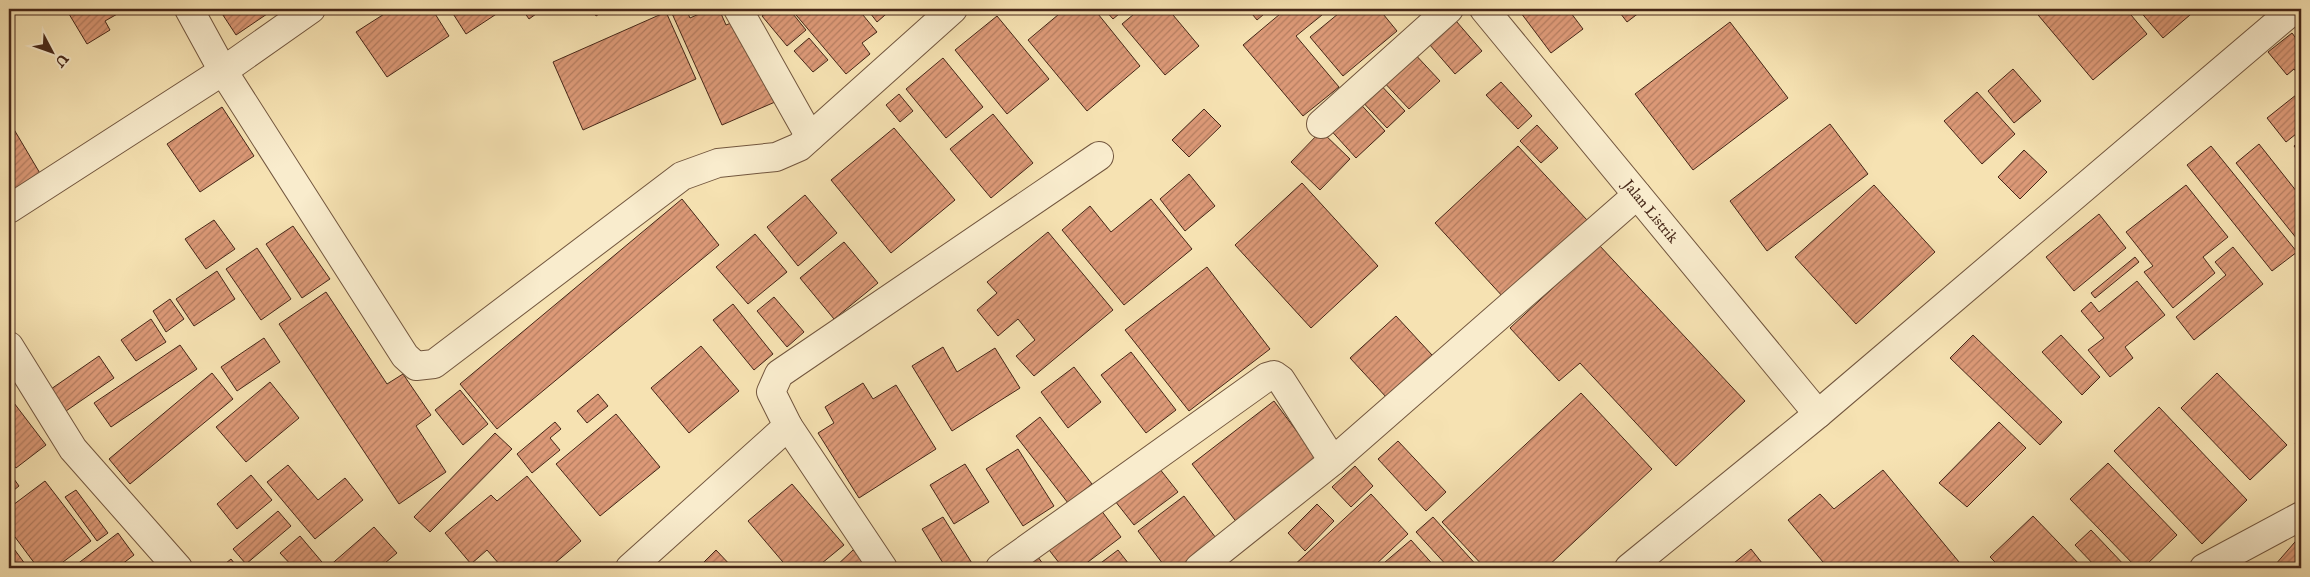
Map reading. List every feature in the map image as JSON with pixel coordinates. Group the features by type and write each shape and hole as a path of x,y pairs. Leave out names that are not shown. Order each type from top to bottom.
{"street":[{"path":"189,9 223,71 406,356 416,366 434,364 682,176 718,163 776,157 799,147 953,9"},
{"path":"9,209 223,71 311,9"},
{"path":"738,9 810,137"},
{"path":"1321,124 1449,9"},
{"name":"Jalan Listrik","path":"1484,9 1818,414"},
{"path":"1629,568 1818,414 2294,9"},
{"path":"883,568 788,426 771,392 779,374 1098,156"},
{"path":"1199,568 1333,461 1637,195"},
{"path":"9,346 74,450 178,568"},
{"path":"1000,568 1267,377 1274,375 1281,380 1333,461"},
{"path":"630,568 788,426"},
{"path":"2204,568 2301,516"}],"building":[{"path":"66,9 126,9 105,21 110,30 87,44"},
{"path":"219,9 264,9 267,14 236,35"},
{"path":"392,9 432,9 449,36 387,77 356,32"},
{"path":"450,9 504,9 466,34"},
{"path":"522,9 543,9 529,19"},
{"path":"592,9 607,9 596,16"},
{"path":"670,9 686,9 690,18 710,9 719,9 726,25 739,20 775,102 722,125"},
{"path":"771,9 789,9 806,30 787,46 762,16"},
{"path":"791,9 858,9 877,32 862,43 870,54 846,74"},
{"path":"867,9 892,9 877,22"},
{"path":"1065,9 1094,9 1140,66 1087,111 1028,40"},
{"path":"1104,9 1125,9 1113,19"},
{"path":"1140,9 1168,9 1199,46 1165,75 1122,24"},
{"path":"1248,9 1270,9 1257,20"},
{"path":"1286,9 1318,9 1322,15 1296,36 1339,87 1303,116 1243,45"},
{"path":"1344,9 1379,9 1397,31 1343,76 1310,37"},
{"path":"1518,9 1568,9 1583,29 1551,53"},
{"path":"1617,9 1644,9 1627,22"},
{"path":"2033,9 2126,9 2147,34 2093,80"},
{"path":"2138,9 2197,9 2163,38"},
{"path":"666,12 696,79 583,130 553,62"},
{"path":"1450,14 1482,51 1455,74 1423,37"},
{"path":"997,16 1049,79 1007,114 955,50"},
{"path":"1730,22 1788,98 1693,170 1635,94"},
{"path":"2292,33 2301,45 2301,78 2294,69 2287,75 2268,52"},
{"path":"809,38 828,60 813,72 794,51"},
{"path":"1411,50 1440,81 1409,109 1380,78"},
{"path":"943,58 983,107 946,138 906,89"},
{"path":"2013,69 2041,101 2014,123 1988,91"},
{"path":"1376,80 1405,111 1387,128 1358,97"},
{"path":"1501,82 1532,116 1518,129 1486,95"},
{"path":"2301,91 2301,130 2286,142 2267,118"},
{"path":"1977,92 2015,134 1982,164 1944,121"},
{"path":"899,94 913,111 900,122 886,105"},
{"path":"1356,99 1385,131 1356,158 1327,126"},
{"path":"222,107 254,156 200,192 167,144"},
{"path":"1204,109 1221,126 1189,157 1172,140"},
{"path":"993,114 1033,163 991,198 950,149"},
{"path":"9,121 41,175 9,194"},
{"path":"1830,124 1868,174 1767,251 1730,201"},
{"path":"1537,125 1558,148 1541,163 1520,141"},
{"path":"894,128 955,200 891,253 831,180"},
{"path":"1321,131 1350,159 1320,190 1291,162"},
{"path":"2301,140 2301,155 2294,146"},
{"path":"2259,144 2301,197 2301,244 2236,163"},
{"path":"1518,146 1587,220 1504,298 1435,223"},
{"path":"2211,146 2297,252 2272,271 2187,165"},
{"path":"2024,150 2047,172 2020,199 1998,177"},
{"path":"1189,174 1215,206 1185,231 1160,199"},
{"path":"1302,183 1378,266 1311,328 1235,245"},
{"path":"1874,185 1935,252 1856,324 1795,257"},
{"path":"2186,185 2228,237 2203,257 2215,273 2173,308 2144,272 2153,266 2126,232"},
{"path":"805,195 837,233 798,266 767,227"},
{"path":"682,199 719,245 497,429 460,384"},
{"path":"1151,199 1192,249 1124,305 1062,230 1090,206 1111,232"},
{"path":"2099,214 2126,248 2074,291 2046,257"},
{"path":"214,220 235,249 206,269 185,239"},
{"path":"293,226 330,279 302,298 266,244"},
{"path":"1048,232 1113,310 1034,376 1016,356 1035,340 1018,319 998,336 977,310 997,293 987,282"},
{"path":"755,234 787,272 748,304 716,267"},
{"path":"844,242 878,283 834,319 800,278"},
{"path":"1599,245 1745,401 1676,466 1580,363 1559,381 1510,328"},
{"path":"2233,247 2263,284 2194,340 2176,317 2226,275 2215,262"},
{"path":"257,248 291,299 261,320 226,269"},
{"path":"2135,257 2139,262 2095,298 2091,293"},
{"path":"1207,267 1270,349 1189,411 1125,330"},
{"path":"217,271 235,299 194,326 176,299"},
{"path":"2137,281 2165,315 2125,347 2133,358 2110,377 2088,350 2104,338 2081,311 2091,302 2099,312"},
{"path":"326,292 387,384 403,374 431,415 416,426 446,472 399,504 279,324"},
{"path":"774,297 804,332 787,347 757,311"},
{"path":"170,299 184,319 166,332 153,311"},
{"path":"733,304 773,354 754,370 713,320"},
{"path":"1396,316 1432,355 1387,398 1350,358"},
{"path":"151,319 166,342 136,361 121,340"},
{"path":"1973,335 2062,422 2040,445 1950,358"},
{"path":"2061,335 2100,377 2082,395 2042,352"},
{"path":"264,338 280,362 237,391 221,367"},
{"path":"180,345 197,369 111,427 94,403"},
{"path":"701,346 739,391 689,433 651,388"},
{"path":"943,347 957,372 995,348 1020,388 952,431 912,366"},
{"path":"1131,352 1176,410 1146,433 1101,375"},
{"path":"99,356 114,378 66,411 51,389"},
{"path":"1074,367 1101,402 1068,428 1041,392"},
{"path":"212,373 233,399 130,484 109,459"},
{"path":"2217,373 2287,445 2250,480 2181,408"},
{"path":"270,382 299,418 246,462 216,427"},
{"path":"863,383 873,399 896,385 936,449 859,498 818,433 834,423 825,407"},
{"path":"460,390 488,424 463,445 435,410"},
{"path":"1581,393 1652,469 1546,568 1485,568 1442,522"},
{"path":"598,394 608,406 587,423 577,411"},
{"path":"1274,401 1320,462 1238,524 1192,464"},
{"path":"14,403 46,445 16,468 9,459 9,407"},
{"path":"2159,407 2247,500 2202,544 2114,451"},
{"path":"616,414 660,467 600,516 556,464"},
{"path":"1040,417 1092,484 1068,503 1016,436"},
{"path":"555,422 561,429 550,438 560,450 532,473 517,454"},
{"path":"1999,422 2026,448 1967,507 1939,483"},
{"path":"495,433 512,449 430,532 414,517"},
{"path":"2301,437 2301,450 2295,443"},
{"path":"1398,441 1446,492 1426,511 1378,459"},
{"path":"1018,449 1054,506 1023,526 986,469"},
{"path":"2108,463 2177,535 2143,568 2137,568 2070,499"},
{"path":"965,464 989,502 954,524 930,485"},
{"path":"288,465 318,500 345,478 363,500 315,539 267,482"},
{"path":"1355,466 1373,486 1351,507 1332,487"},
{"path":"1159,468 1178,492 1134,525 1115,501"},
{"path":"1883,470 1964,568 1828,568 1788,520 1820,494 1834,509"},
{"path":"9,472 19,486 9,494"},
{"path":"251,475 272,500 237,529 217,504"},
{"path":"527,476 581,541 549,568 497,568 500,565 487,550 471,564 445,533 491,495 497,501"},
{"path":"45,481 91,541 55,568 38,568 9,529 9,508"},
{"path":"792,484 844,545 816,568 788,568 748,521"},
{"path":"76,490 108,533 97,541 65,497"},
{"path":"1371,494 1408,534 1372,568 1291,568"},
{"path":"1184,496 1219,542 1184,568 1166,568 1138,531"},
{"path":"1317,504 1334,521 1305,551 1288,533"},
{"path":"1098,506 1121,537 1080,568 1063,568 1046,546"},
{"path":"278,511 291,526 246,564 233,549"},
{"path":"2033,516 2083,568 2001,568 1990,557"},
{"path":"943,517 975,568 946,568 922,529"},
{"path":"1433,517 1479,568 1449,568 1416,532"},
{"path":"374,527 397,553 379,568 327,568"},
{"path":"2091,530 2127,568 2097,568 2075,545"},
{"path":"118,533 134,555 117,568 72,568"},
{"path":"2301,535 2301,568 2279,568 2275,565"},
{"path":"300,536 327,568 294,568 280,553"},
{"path":"1411,540 1436,568 1378,568"},
{"path":"9,542 28,568 9,568"},
{"path":"1751,549 1766,568 1728,568"},
{"path":"716,550 733,568 698,568"},
{"path":"853,550 870,568 834,568"},
{"path":"1118,550 1132,568 1094,568"},
{"path":"1035,553 1046,568 1015,568"},
{"path":"231,559 238,568 220,568"}]}
